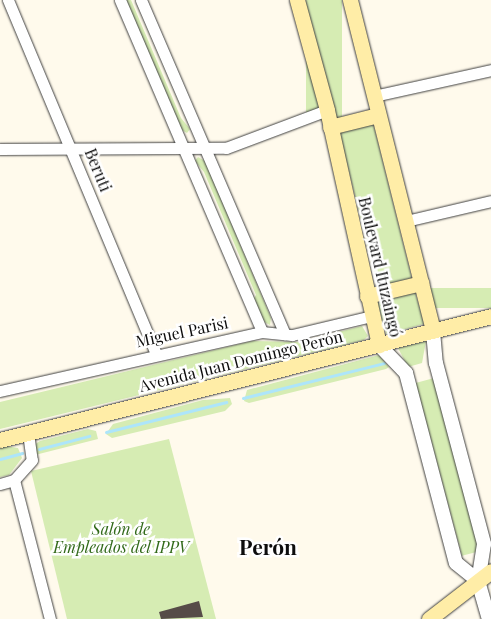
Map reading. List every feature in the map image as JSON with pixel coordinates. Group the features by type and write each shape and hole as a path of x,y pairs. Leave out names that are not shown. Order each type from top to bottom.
{"main road":[{"name":"Boulevard Ituzaingó","path":"297,0 327,110 379,345"},
{"path":"350,0 433,331"},
{"path":"330,126 378,115"},
{"path":"367,296 421,283"},
{"name":"Avenida Juan Domingo Perón","path":"0,440 491,316"},
{"path":"429,619 491,571"}],"street":[{"name":"Beruti","path":"8,0 156,354"},
{"path":"120,0 262,332"},
{"path":"141,0 285,334"},
{"path":"374,96 491,70"},
{"path":"0,149 183,150 226,148 327,110"},
{"path":"406,222 491,201"},
{"name":"Miguel Parisi","path":"0,391 156,354 262,332 285,334 372,316"},
{"path":"433,331 438,372 484,544 478,581 489,619"},
{"name":"Boulevard Ituzaingó","path":"379,345 406,373 456,563 478,581"},
{"path":"0,484 14,480 32,460 28,433"},
{"path":"14,480 50,619"}],"green space":[{"path":"126,0 131,0 181,118 190,129 187,133 180,129"},
{"path":"306,0 342,0 342,120 306,120"},
{"path":"373,123 412,278 378,287 339,131"},
{"path":"198,157 205,161 271,318 270,325 262,321 253,300 256,295 204,172 195,161"},
{"path":"431,288 491,288 491,308 431,308"},
{"path":"415,292 424,324 387,334 378,303"},
{"path":"362,326 368,336 364,340 0,429 0,402 252,341 299,342"},
{"path":"426,341 422,363 408,367 398,348"},
{"path":"379,355 389,367 386,369 249,403 244,401 247,390"},
{"path":"434,378 480,551 462,556 416,383"},
{"path":"230,398 232,404 225,411 112,438 106,434 113,424 203,400"},
{"path":"88,429 96,431 98,439 35,455 34,445 40,441"},
{"name":"Salón de Empleados del IPPV","path":"169,439 216,619 67,619 31,471"},
{"path":"0,447 18,448 22,458 9,475 0,477"}],"building":[{"name":"Salón de Empleados del IPPV","path":"199,601 203,617 161,619 159,612"}],"waterway":[{"path":"243,398 384,363"},
{"path":"106,432 226,402"},
{"path":"39,449 89,436"},
{"path":"0,459 22,453"}],"district":[{"name":"Perón","path":"268,546"}]}
